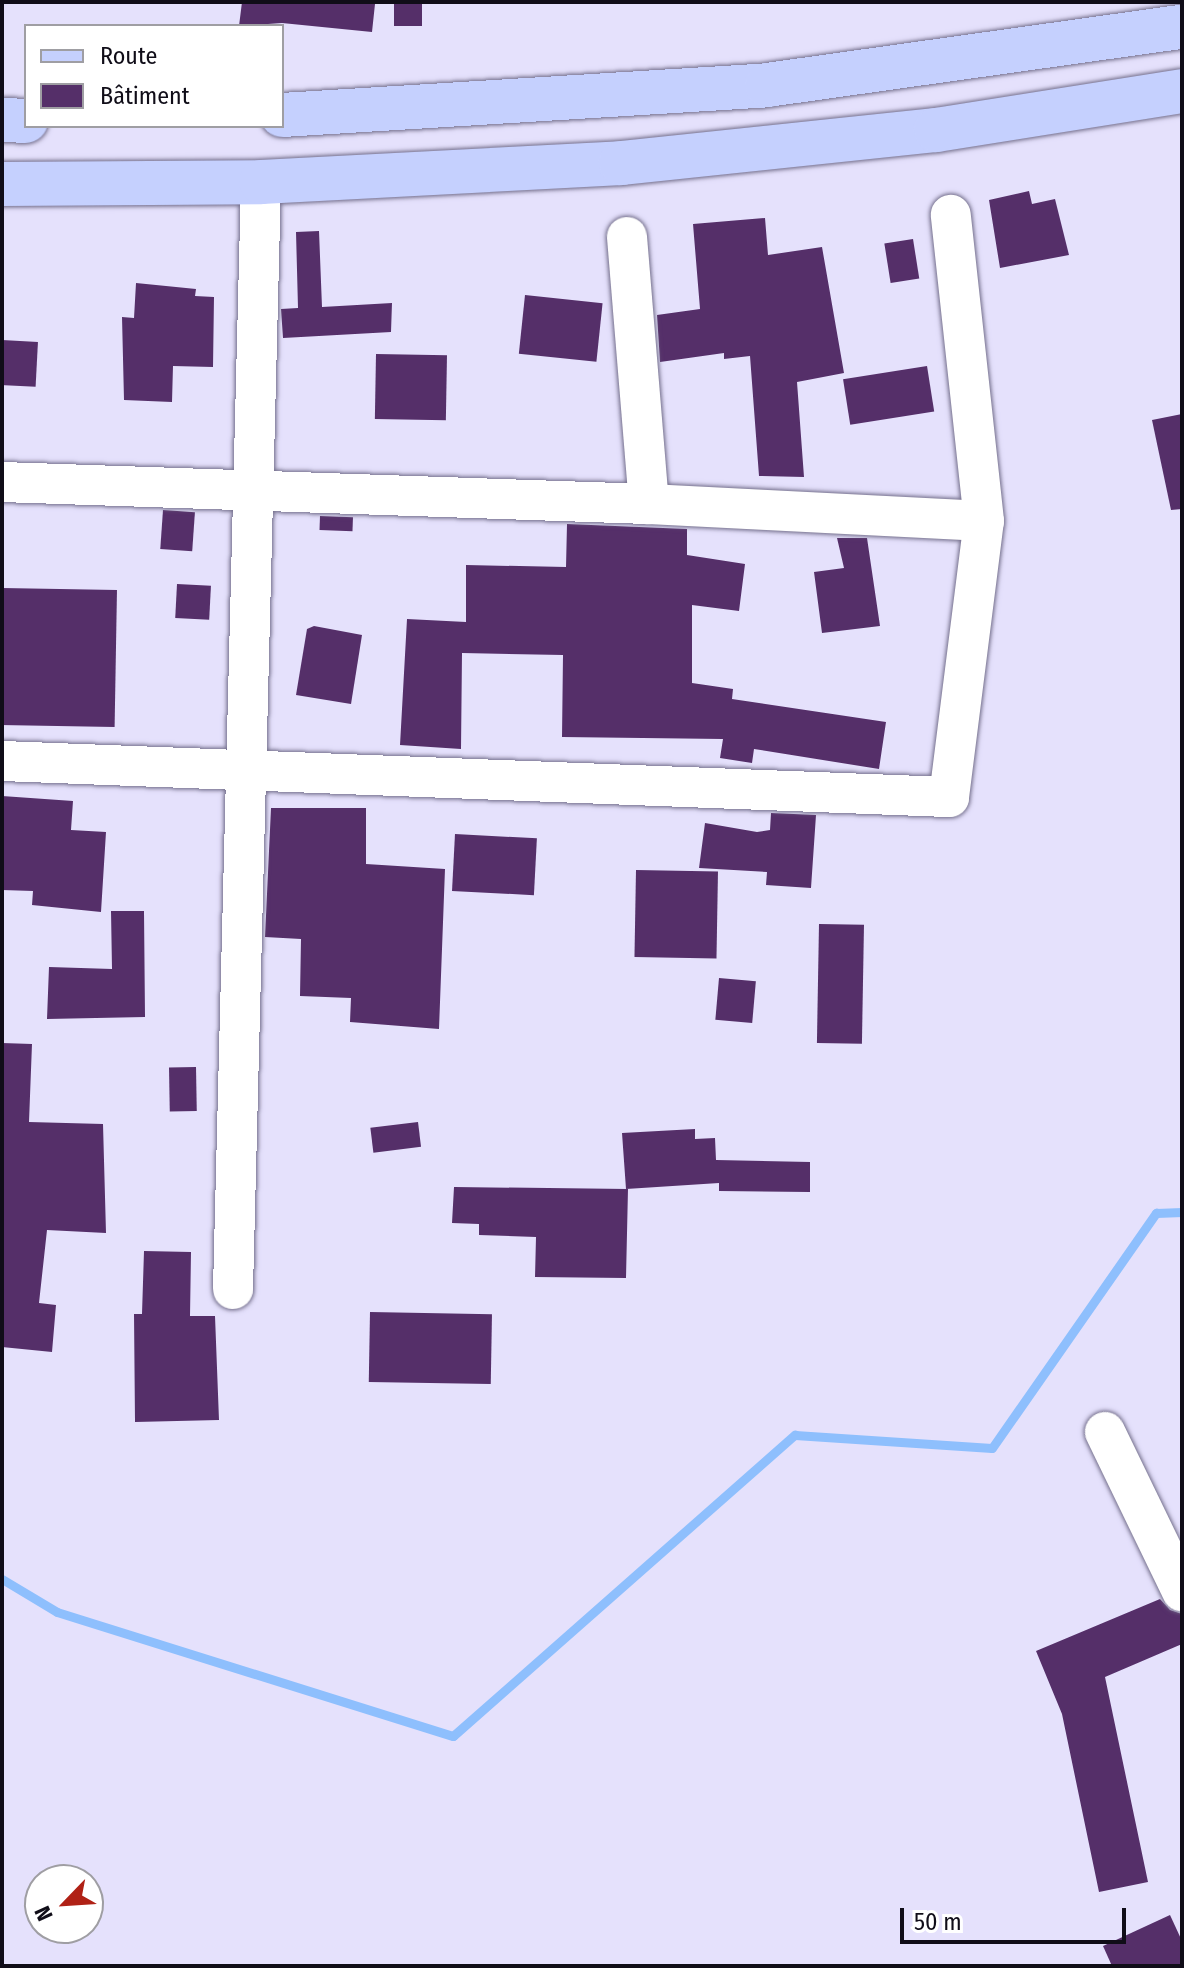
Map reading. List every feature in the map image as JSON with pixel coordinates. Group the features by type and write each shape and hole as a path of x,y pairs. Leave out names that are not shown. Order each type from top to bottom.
{"main road":[{"path":"284,115 767,85 1182,27"},
{"path":"2,184 261,182 621,163 936,130 1182,91"},
{"path":"2,120 24,121"}],"street":[{"path":"233,1289 261,182"},
{"path":"2,761 949,797 984,521 951,215"},
{"path":"627,237 649,504"},
{"path":"2,482 649,504 984,521"},
{"path":"1105,1432 1182,1591"}],"building":[{"path":"242,2 375,4 372,32 282,23 239,24"},
{"path":"394,2 422,2 422,26 394,26"},
{"path":"1029,191 1032,204 1055,199 1069,255 1000,268 989,200"},
{"path":"765,218 768,255 822,247 844,373 797,382 804,477 759,476 750,356 724,359 724,353 660,362 657,315 700,309 693,224"},
{"path":"319,231 322,307 392,303 391,332 283,338 281,309 298,308 296,232"},
{"path":"913,239 919,279 891,283 884,244"},
{"path":"136,283 196,289 195,296 214,297 213,367 173,366 172,402 124,400 122,317 134,318"},
{"path":"525,295 603,303 596,362 519,354"},
{"path":"2,340 38,342 36,387 2,385"},
{"path":"376,354 447,355 446,420 375,419"},
{"path":"927,366 934,411 850,425 843,379"},
{"path":"1182,414 1182,509 1171,510 1152,420"},
{"path":"163,510 195,512 192,551 160,549"},
{"path":"320,516 353,517 352,531 320,530"},
{"path":"567,524 687,529 687,555 745,564 739,611 692,605 692,683 733,689 732,699 886,722 879,769 754,749 752,763 720,758 723,739 562,737 563,655 462,653 461,749 400,745 407,619 466,622 466,565 566,567"},
{"path":"837,538 867,538 880,626 822,633 814,572 844,568"},
{"path":"177,584 211,586 209,620 175,618"},
{"path":"2,588 117,590 115,727 2,725"},
{"path":"314,626 362,635 351,704 296,695 307,629"},
{"path":"2,796 73,801 71,830 106,832 101,912 32,905 33,891 2,890"},
{"path":"271,808 366,808 366,864 445,869 439,1029 350,1022 351,998 300,996 301,939 265,937"},
{"path":"771,813 816,815 811,888 766,885 767,872 699,868 705,823 757,832 770,830"},
{"path":"455,834 537,838 534,895 452,891"},
{"path":"636,870 718,871 716,958 634,957"},
{"path":"111,911 144,911 145,1017 47,1019 49,967 112,969"},
{"path":"819,924 864,925 862,1044 817,1043"},
{"path":"719,978 756,981 752,1023 715,1020"},
{"path":"2,1043 32,1044 29,1122 103,1124 106,1233 47,1230 39,1303 56,1305 52,1352 2,1347"},
{"path":"169,1067 196,1067 197,1111 170,1111"},
{"path":"418,1122 421,1147 373,1153 370,1128"},
{"path":"695,1129 695,1139 715,1138 716,1160 810,1162 810,1192 719,1191 719,1183 626,1189 622,1133"},
{"path":"454,1187 628,1189 626,1278 535,1277 536,1237 479,1235 479,1224 452,1223"},
{"path":"144,1251 191,1252 190,1316 215,1316 219,1420 135,1422 134,1314 142,1314"},
{"path":"370,1312 492,1314 491,1384 369,1382"},
{"path":"1160,1599 1170,1610 1182,1614 1182,1644 1105,1677 1148,1882 1099,1892 1062,1714 1036,1651"},
{"path":"1170,1915 1182,1941 1182,1966 1112,1966 1103,1946"}],"waterway":[{"path":"2,1579 57,1612 453,1736 795,1435 992,1448 1156,1213 1182,1212"}]}
